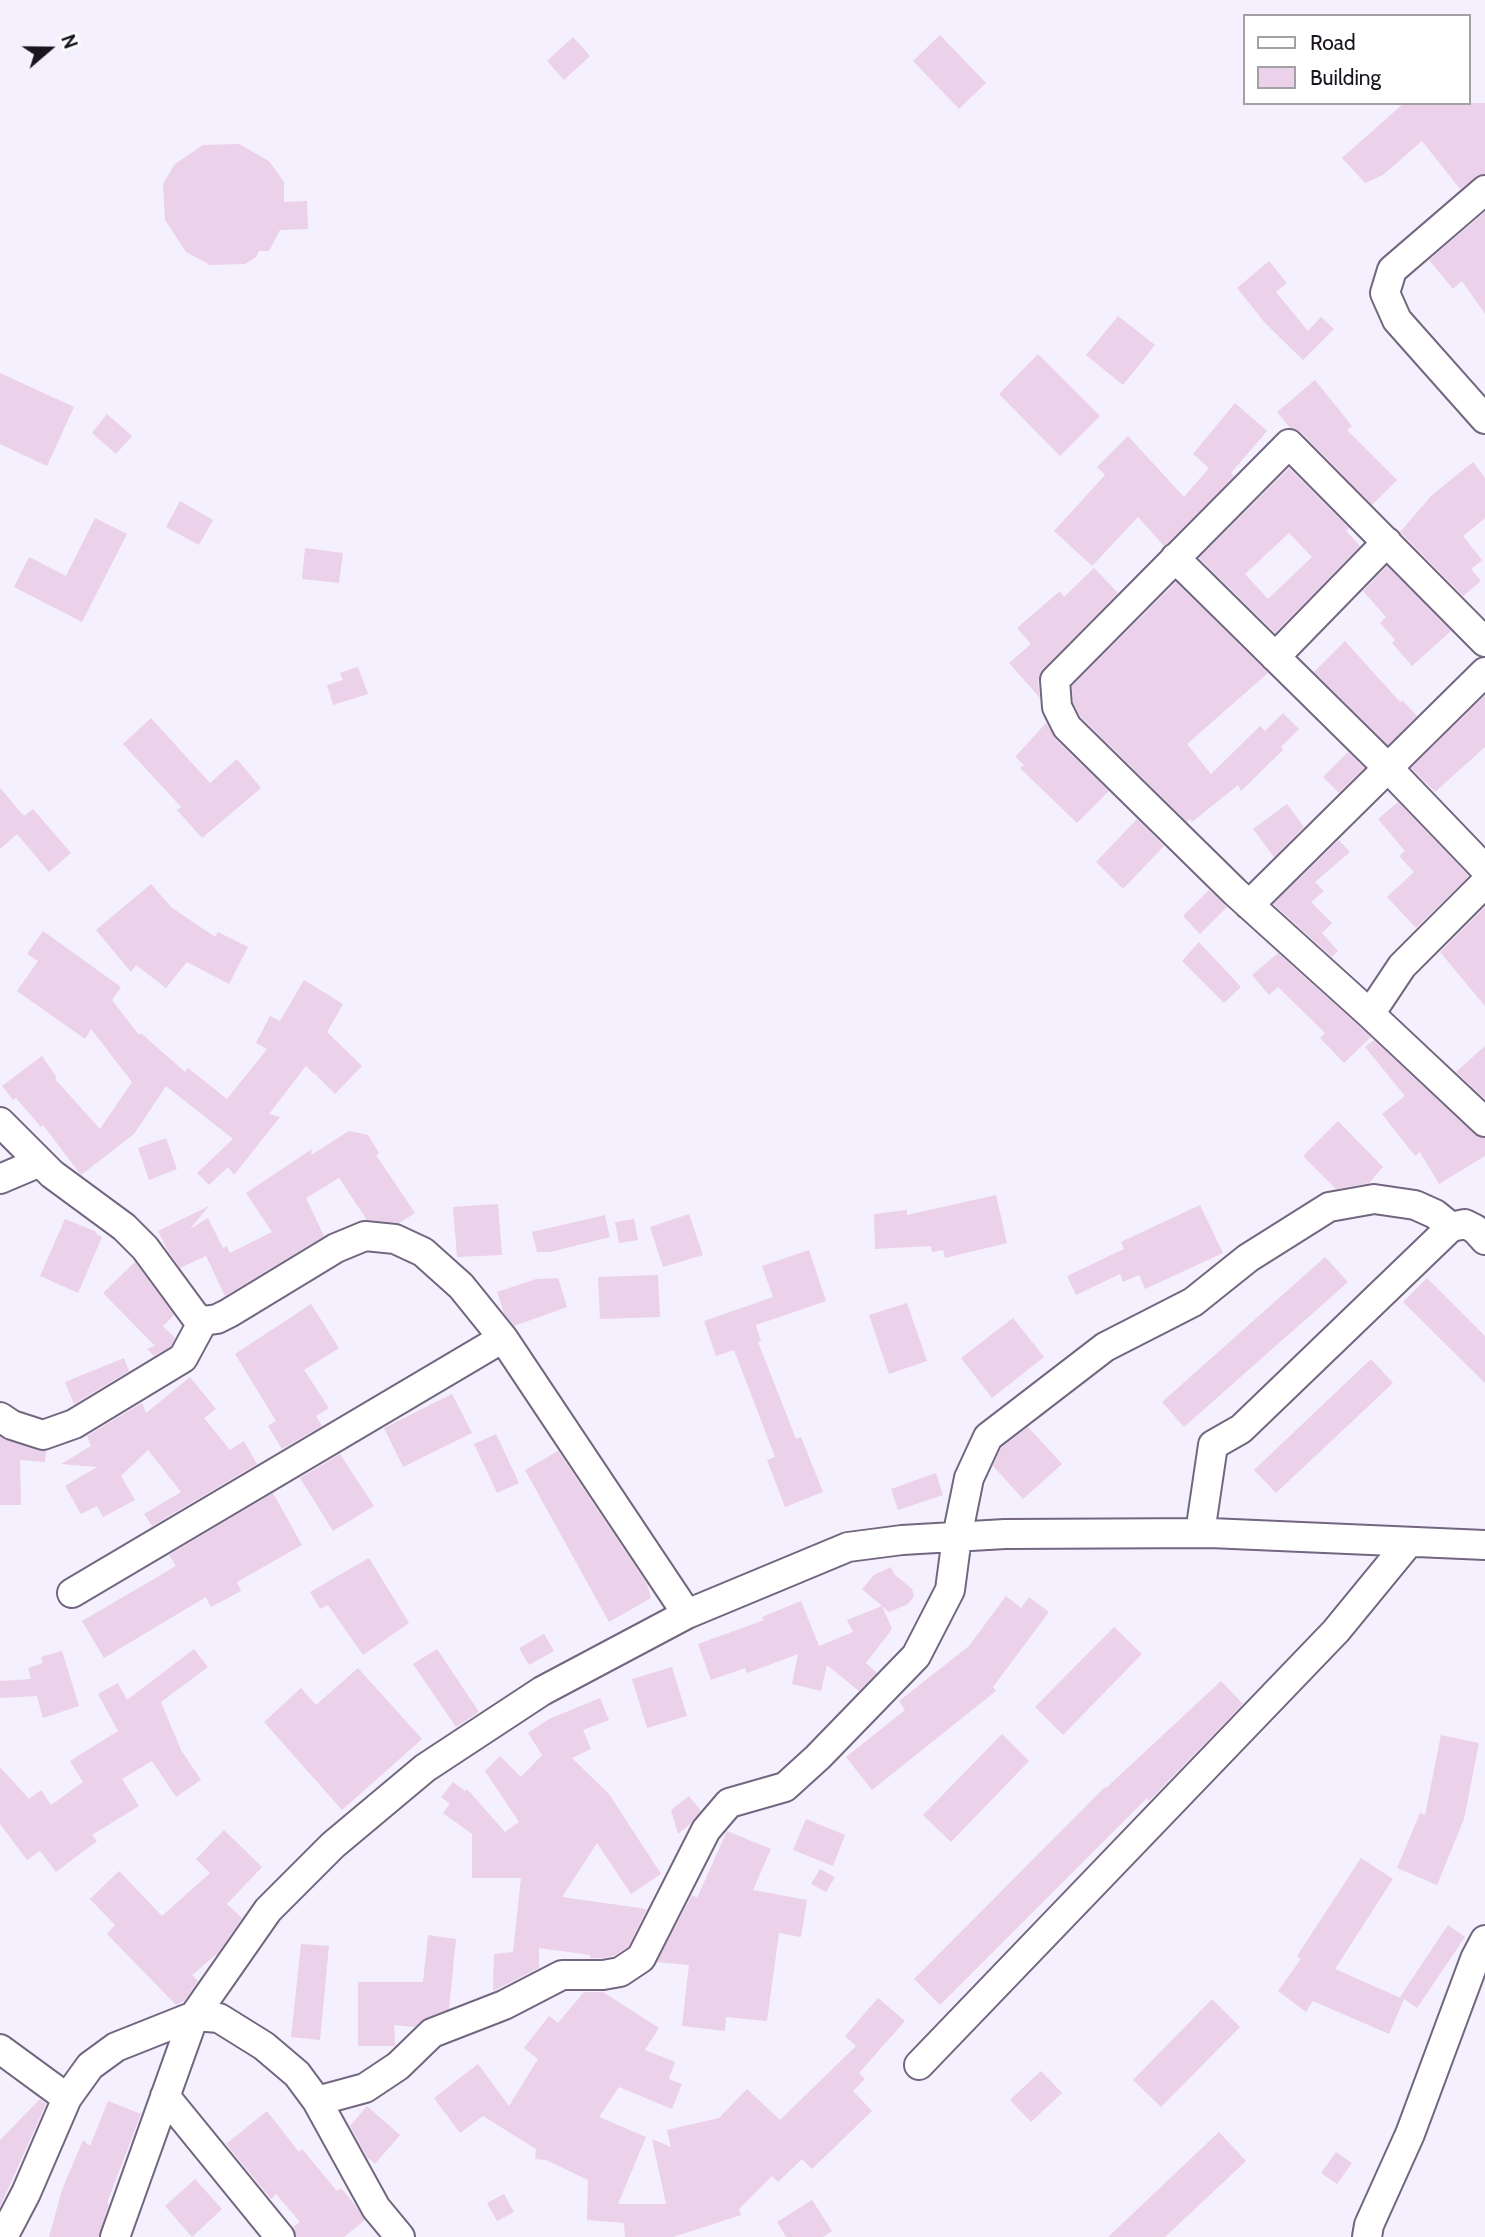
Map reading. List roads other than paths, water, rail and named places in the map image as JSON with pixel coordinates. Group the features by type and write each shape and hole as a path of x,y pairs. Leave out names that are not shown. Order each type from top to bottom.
{"street":[{"path":"1485,190 1392,270 1385,293 1397,320 1485,419"},
{"path":"1485,642 1289,444 1055,680 1057,706 1067,727 1249,905 1485,1122"},
{"path":"1275,657 1387,542"},
{"path":"1175,558 1388,768 1485,869"},
{"path":"1249,905 1485,673"},
{"path":"1370,1014 1402,966 1485,883"},
{"path":"0,1122 52,1174 124,1227 145,1248 195,1316 203,1321 216,1320 336,1248 365,1236 395,1239 423,1252 461,1286 503,1338 687,1614"},
{"path":"0,1179 40,1162"},
{"path":"317,2101 365,2088 398,2067 432,2033 504,2005 562,1975 603,1975 620,1972 641,1958 706,1830 729,1803 785,1787 916,1656 950,1590 969,1478 988,1437 1105,1347 1193,1303 1248,1258 1329,1207 1374,1199 1415,1205 1474,1229 1241,1429 1213,1445 1200,1533"},
{"path":"0,1417 12,1425 43,1435 74,1424 183,1358 203,1321"},
{"path":"72,1593 503,1338"},
{"path":"115,2237 194,2015 268,1910 333,1844 425,1768 542,1690 687,1614 848,1547 902,1540 1004,1534 1200,1533 1485,1545"},
{"path":"919,2065 1336,1631 1409,1542"},
{"path":"1367,2237 1369,2225 1410,2134 1475,1959 1485,1940"},
{"path":"3,2237 26,2193 67,2098 90,2066 116,2047 194,2015 219,2018 264,2046 297,2074 317,2101 376,2208 400,2237"},
{"path":"0,2049 67,2098"},
{"path":"165,2096 281,2237"}]}
